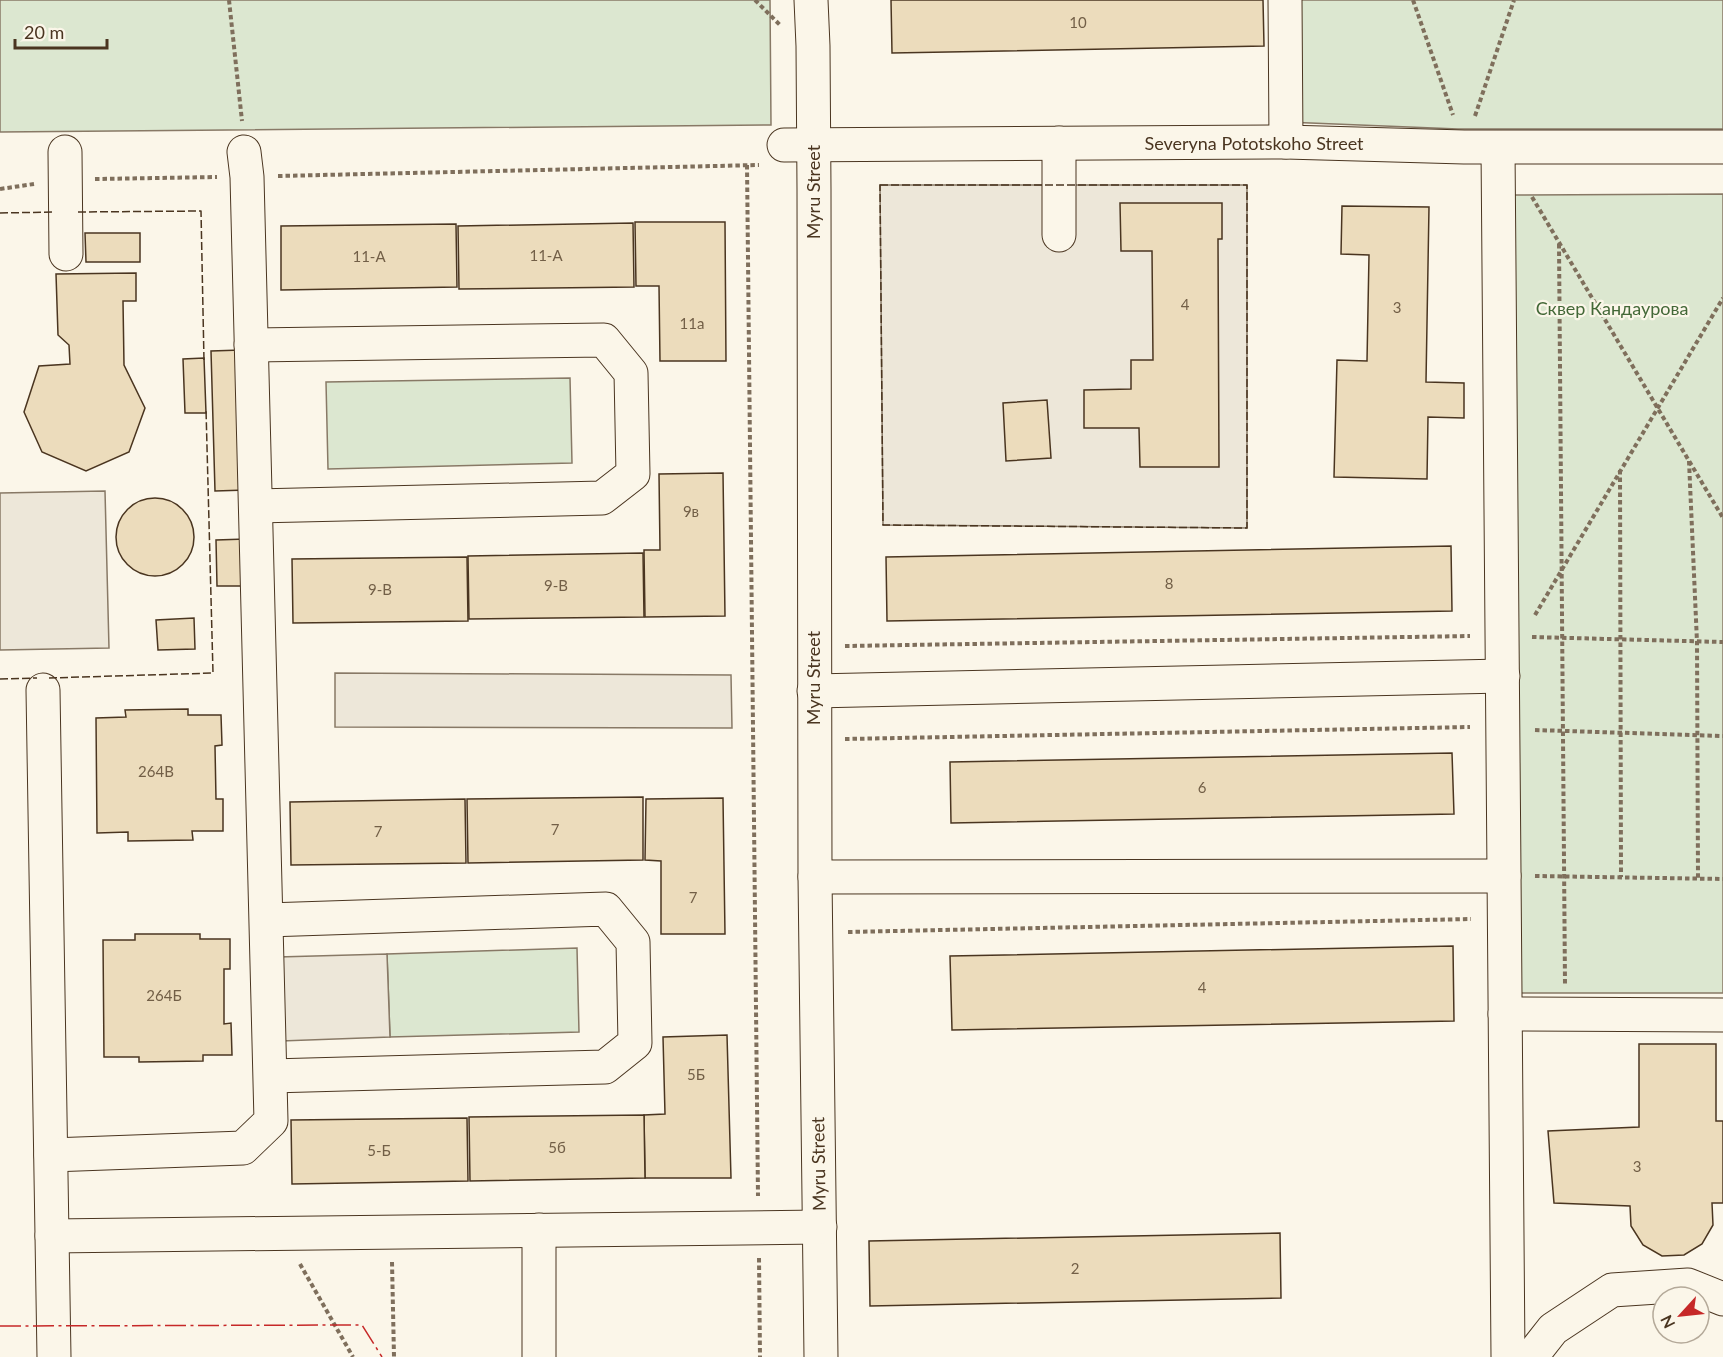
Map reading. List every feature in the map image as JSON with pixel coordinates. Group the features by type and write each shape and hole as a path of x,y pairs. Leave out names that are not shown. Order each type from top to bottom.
{"street":[{"name":"Myru Street","path":"811,0 788,152 814,691 821,1357"},
{"path":"1285,0 1286,142"},
{"name":"Severyna Pototskoho Street","path":"788,152 1059,143 1286,142 1498,148 1723,147"},
{"path":"1059,143 1059,235"},
{"path":"1498,148 1512,637 1503,676 1508,1357"},
{"path":"51,1155 243,1148 271,1121 245,164"},
{"path":"65,166 66,254"},
{"path":"251,345 604,340 631,373 633,474 602,498 256,506"},
{"path":"814,691 1503,676"},
{"path":"43,690 54,1357"},
{"path":"815,877 1504,876"},
{"path":"267,920 606,909 633,942 635,1043 605,1066 271,1076"},
{"path":"1505,1014 1723,1015"},
{"path":"52,1236 819,1227"},
{"path":"539,1230 539,1357"},
{"path":"1531,1357 1553,1329 1612,1290 1688,1285 1723,1299"}],"path":[{"path":"229,0 245,164"},
{"path":"1413,0 1464,147"},
{"path":"1464,147 1514,0"},
{"path":"0,189 65,166 747,165 788,152"},
{"path":"747,165 760,1357"},
{"path":"1529,193 1723,518"},
{"path":"1559,244 1565,1014"},
{"path":"1512,637 1561,570 1723,298"},
{"path":"1689,461 1697,642 1698,879"},
{"path":"1620,470 1621,877"},
{"path":"845,646 1512,637 1723,642"},
{"path":"845,739 1469,727 1723,736"},
{"path":"1504,876 1723,879"},
{"path":"845,932 1471,919"},
{"path":"392,1233 394,1357"},
{"path":"283,1234 353,1357"}],"green space":[{"path":"0,0 770,0 771,125 0,132"},
{"path":"1284,0 1723,0 1723,129 1458,129 1286,122"},
{"name":"Сквер Кандаурова","path":"1723,194 1723,993 1505,993 1499,195"},
{"path":"570,378 572,463 328,469 326,382"},
{"path":"577,948 579,1032 390,1037 387,954"}],"shaded area":[{"path":"880,185 1247,185 1247,528 883,525"},
{"path":"105,491 109,648 0,650 0,493"},
{"path":"335,673 731,675 732,728 335,727"},
{"path":"387,954 390,1037 281,1041 278,957"}],"building":[{"path":"891,0 1263,0 1264,46 892,53"},
{"path":"1120,203 1222,203 1222,239 1218,239 1219,467 1140,467 1139,428 1084,428 1084,390 1131,389 1131,360 1153,360 1152,251 1121,251"},
{"path":"1342,206 1429,207 1426,382 1464,383 1464,418 1428,417 1427,479 1334,477 1337,360 1367,361 1369,255 1341,254"},
{"path":"635,222 725,222 726,361 660,361 659,286 636,286"},
{"path":"633,223 634,287 459,289 458,226"},
{"path":"456,224 457,287 281,290 281,226"},
{"path":"85,233 140,233 140,262 86,262"},
{"path":"136,273 136,301 123,301 124,365 145,408 129,452 86,471 42,452 24,412 39,366 70,364 69,345 58,335 56,274"},
{"path":"241,350 246,490 215,491 211,351"},
{"path":"204,358 206,413 185,413 183,359"},
{"path":"1047,400 1051,458 1006,461 1003,403"},
{"path":"723,473 725,616 645,617 644,550 660,550 659,474"},
{"path":"155,498 170,501 182,510 191,522 194,537 191,552 182,564 170,573 155,576 140,573 128,564 119,552 116,537 119,522 128,510 140,501"},
{"path":"246,539 248,586 217,586 216,540"},
{"path":"1451,546 1452,611 887,621 886,557"},
{"path":"643,553 644,617 469,619 468,556"},
{"path":"467,557 468,621 293,623 292,559"},
{"path":"194,618 195,649 158,650 156,620"},
{"path":"188,709 188,715 221,715 222,745 215,746 216,799 223,799 223,831 192,831 193,840 128,841 128,832 97,833 96,718 126,717 125,710"},
{"path":"1452,753 1454,814 951,823 950,762"},
{"path":"643,797 643,860 468,863 467,799"},
{"path":"723,798 725,934 661,934 661,861 645,860 646,799"},
{"path":"465,799 466,863 291,865 290,802"},
{"path":"135,934 200,934 200,939 230,939 230,969 224,969 224,1024 231,1023 232,1055 203,1055 203,1061 139,1062 139,1057 104,1057 103,940 135,940"},
{"path":"1453,946 1454,1021 952,1030 950,956"},
{"path":"727,1035 731,1178 645,1178 644,1115 665,1114 663,1037"},
{"path":"1639,1044 1716,1044 1716,1121 1723,1121 1723,1203 1712,1203 1713,1225 1702,1244 1684,1255 1662,1256 1643,1245 1631,1226 1630,1206 1554,1203 1548,1131 1639,1127"},
{"path":"644,1115 645,1178 470,1181 469,1117"},
{"path":"467,1118 468,1181 292,1184 291,1120"},
{"path":"1280,1233 1281,1298 870,1306 869,1241"}],"fence":[{"path":"880,185 1247,185 1247,528 883,525 880,185"},
{"path":"78,212 201,211 204,361"},
{"path":"0,213 54,212"},
{"path":"49,678 213,673 206,409"},
{"path":"0,679 37,678"}],"power":[{"path":"0,1326 362,1325 382,1357"}]}
